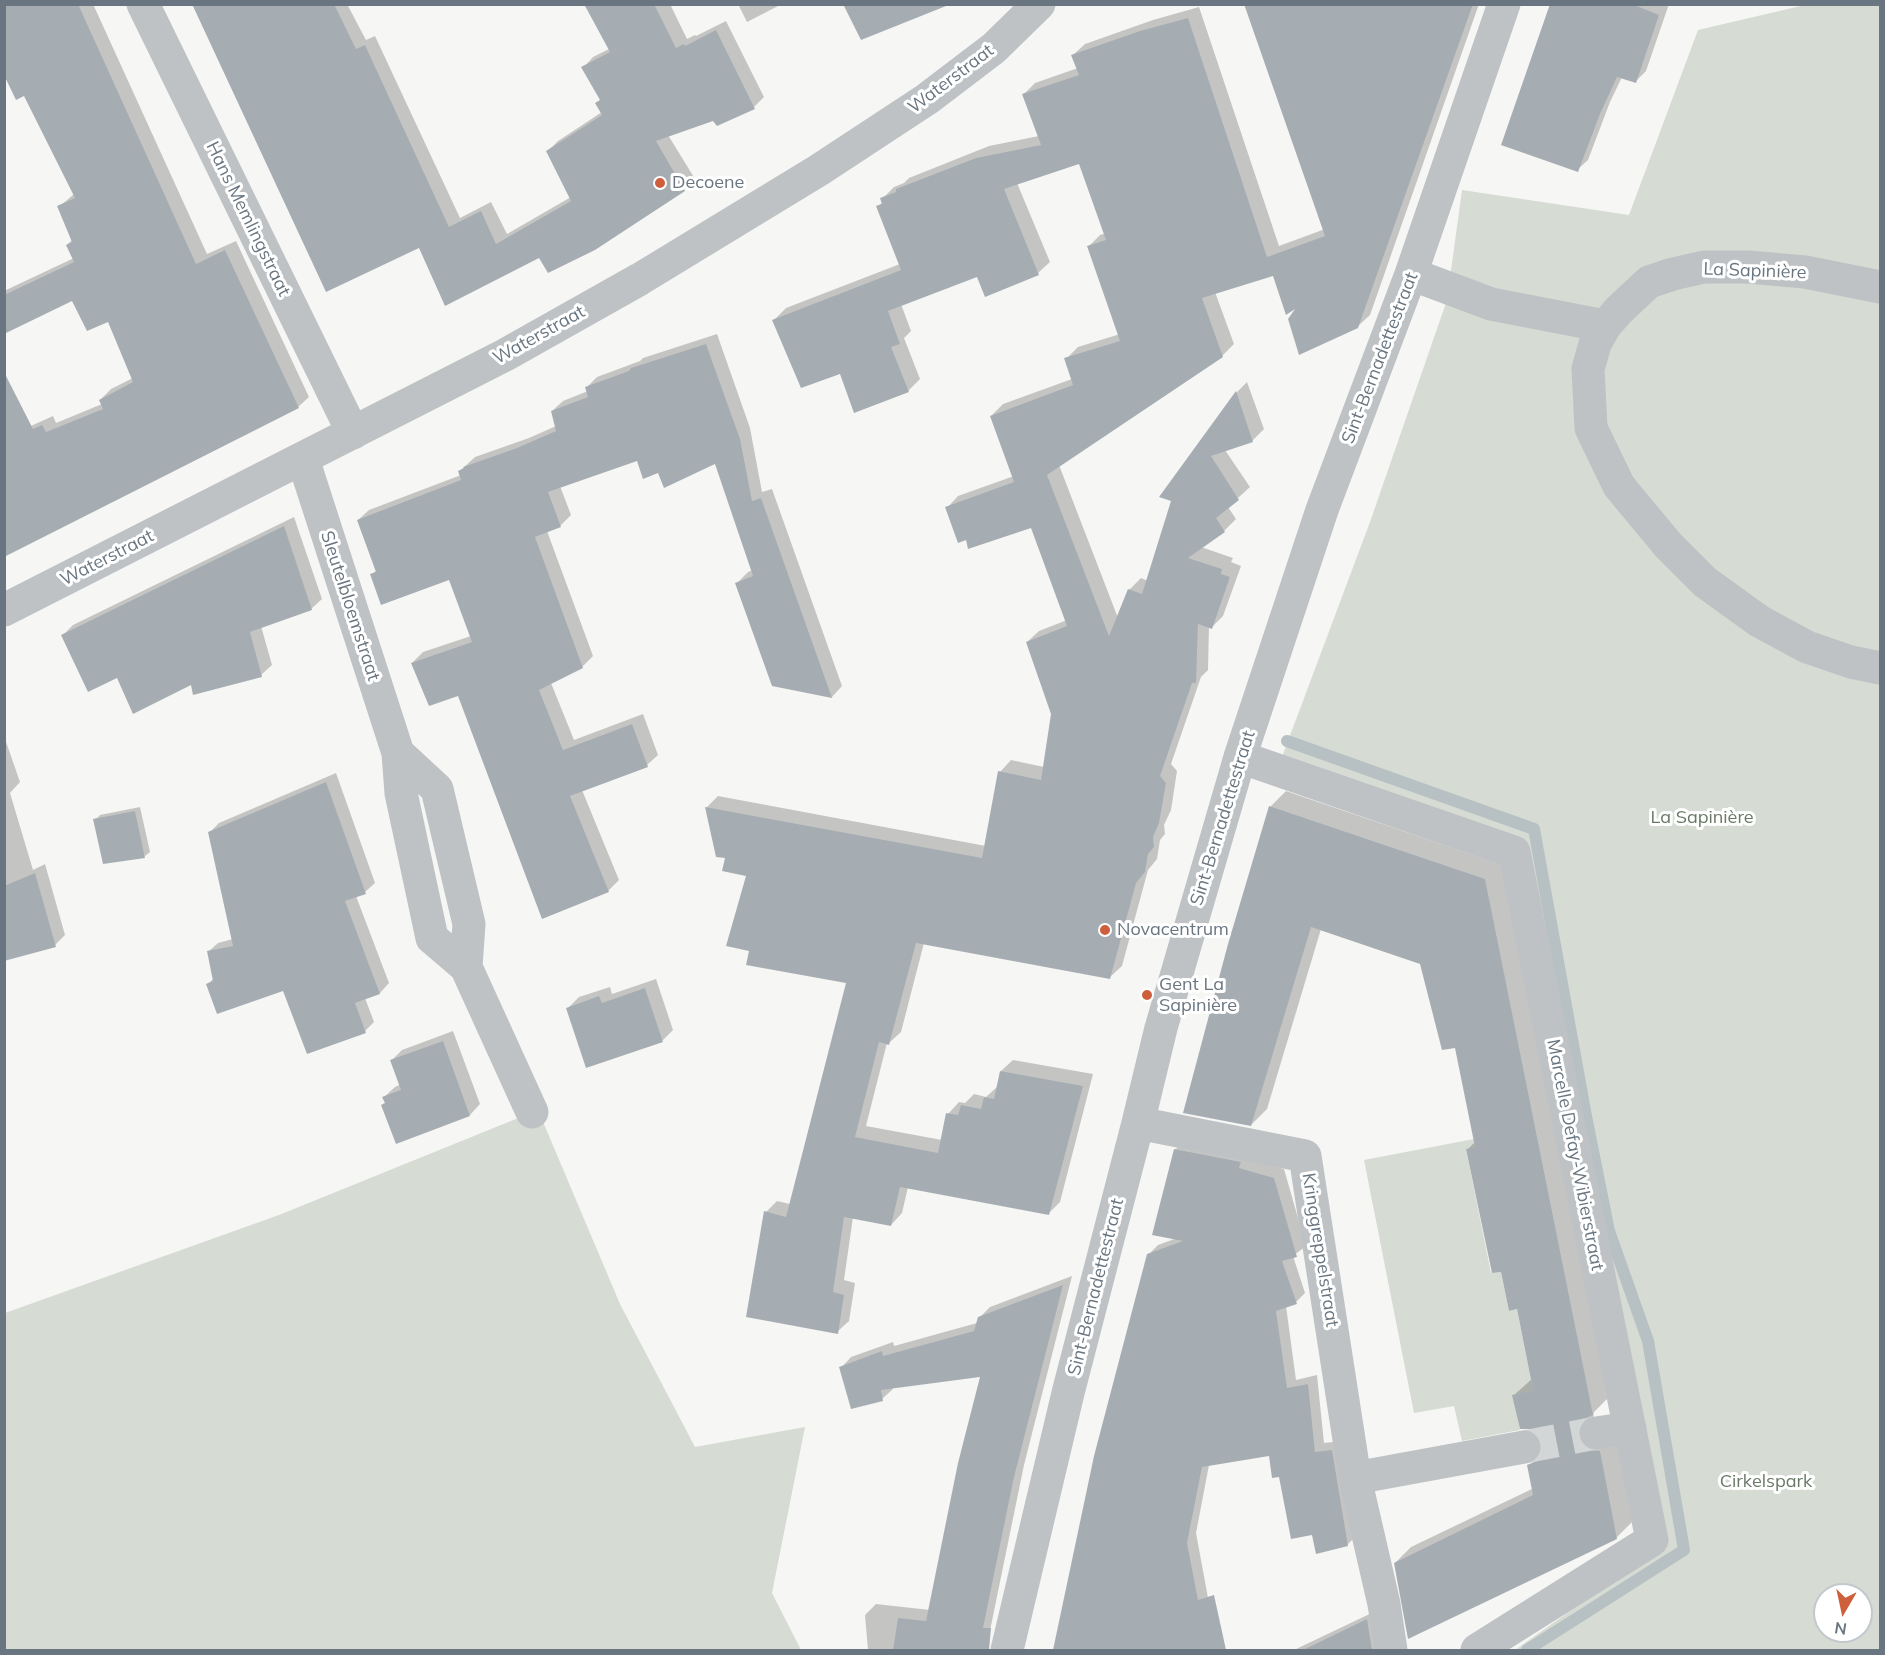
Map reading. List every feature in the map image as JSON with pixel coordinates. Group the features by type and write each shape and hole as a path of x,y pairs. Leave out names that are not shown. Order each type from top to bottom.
{"street":[{"name":"Hans Memlingstraat","path":"143,4 353,433"},
{"name":"Waterstraat","path":"4,610 505,355 620,291 819,170 927,99 994,48 1039,4"},
{"name":"Sint-Bernadettestraat","path":"1007,1650 1068,1393 1161,1028 1240,757 1322,510 1412,274 1504,4"},
{"name":"La Sapinière","path":"1881,287 1805,272 1748,267 1704,267 1673,274 1649,282 1605,326 1595,344 1588,369 1591,428 1619,486 1668,545 1705,582 1759,621 1807,647 1851,662 1881,668"},
{"path":"1412,274 1491,304 1605,326"},
{"name":"Sleutelbloemstraat","path":"303,459 398,753 401,793 432,938 466,967 532,1112"},
{"name":"Marcelle Defay-Wibierstraat","path":"1240,757 1514,852 1652,1540 1477,1650"},
{"name":"Kringgreppelstraat","path":"1138,1123 1305,1156 1356,1478 1384,1604 1391,1650"},
{"path":"1596,1433 1630,1428"},
{"path":"1356,1478 1524,1447"}],"green space":[{"name":"La Sapinière","path":"1805,5 1880,5 1880,1650 1515,1650 1666,1543 1526,842 1282,757 1370,522 1447,300 1462,190 1629,215 1698,30"},
{"path":"538,1110 620,1304 695,1447 805,1427 772,1593 801,1650 5,1650 5,1313 279,1215"},
{"path":"1474,1139 1475,1147 1466,1149 1491,1273 1501,1272 1509,1311 1517,1309 1533,1390 1513,1395 1520,1430 1462,1441 1454,1406 1414,1413 1364,1160"}],"building":[{"path":"4,4 78,4 196,264 225,250 299,408 4,557 4,372 33,429 42,425 46,432 103,409 99,400 133,382 108,322 87,331 72,301 4,334 4,295 74,262 66,245 72,242 57,206 75,198 24,96 16,100 4,75"},
{"path":"192,4 334,4 356,49 365,45 449,227 481,211 496,244 571,201 546,151 602,115 595,103 600,100 581,67 610,52 584,4 654,4 676,48 684,44 685,46 716,30 755,109 717,126 713,121 656,141 685,191 595,250 548,273 539,258 445,306 419,248 326,292"},
{"path":"843,4 946,4 946,6 861,40"},
{"path":"1244,4 1473,4 1358,328 1299,355 1288,319 1295,309 1286,315 1273,276 1202,298 1223,357 1047,475 1109,636 1128,589 1142,594 1171,501 1159,497 1236,391 1253,442 1211,456 1239,500 1216,518 1225,532 1188,558 1222,569 1221,574 1230,577 1212,629 1198,624 1196,683 1192,683 1160,776 1166,783 1159,823 1153,837 1154,847 1148,854 1145,872 1136,883 1110,979 916,943 889,1045 879,1042 855,1137 938,1153 946,1113 958,1115 961,1105 981,1109 984,1097 994,1099 1000,1071 1083,1086 1049,1215 900,1187 891,1226 844,1217 833,1292 844,1295 838,1334 746,1317 764,1211 786,1217 846,983 746,965 749,951 726,946 746,876 722,871 725,858 716,857 705,807 982,858 998,771 1041,780 1051,714 1026,642 1067,626 1031,528 968,549 966,540 958,543 945,507 1014,482 990,416 1073,385 1064,358 1120,341 1087,246 1106,240 1079,164 1004,189 1039,275 985,297 977,277 888,311 900,344 891,347 909,392 854,413 840,374 801,388 772,320 901,270 876,206 882,204 880,198 896,192 896,189 976,158 1041,145 1022,94 1079,75 1071,55 1140,31 1188,18 1267,257 1325,236"},
{"path":"1550,4 1632,4 1659,15 1636,83 1617,77 1578,172 1501,145"},
{"path":"706,344 740,439 752,501 761,498 832,698 772,686 735,583 753,576 715,464 664,488 658,473 643,479 637,461 548,492 561,527 535,537 583,668 539,690 563,750 632,724 648,767 570,796 609,892 542,919 458,696 429,706 411,663 472,642 449,580 381,605 370,574 376,572 357,520 461,480 458,471 463,467 556,431 551,411 588,397 585,387 629,371 631,368"},
{"path":"284,526 312,610 250,632 262,677 193,695 191,685 133,714 117,678 88,692 61,635"},
{"path":"326,782 366,894 345,901 380,994 355,1003 366,1033 307,1054 283,991 217,1014 206,984 213,981 207,951 233,946 208,832"},
{"path":"1269,806 1485,879 1593,1415 1584,1419 1579,1426 1578,1436 1581,1444 1589,1450 1600,1451 1617,1539 1408,1639 1394,1563 1533,1495 1527,1465 1537,1461 1542,1453 1542,1444 1538,1434 1530,1429 1520,1429 1512,1395 1533,1390 1517,1309 1509,1311 1501,1272 1492,1273 1466,1149 1475,1147 1455,1048 1442,1050 1420,964 1311,927 1251,1126 1183,1113 1228,944"},
{"path":"135,811 145,858 103,864 93,819"},
{"path":"35,873 56,947 4,961 4,886"},
{"path":"645,988 663,1042 586,1068 566,1008 599,996 602,1003"},
{"path":"443,1041 470,1116 396,1144 381,1105 385,1103 382,1097 401,1090 390,1060"},
{"path":"1174,1149 1241,1162 1239,1168 1274,1178 1297,1257 1282,1261 1297,1304 1276,1311 1287,1388 1308,1384 1315,1452 1332,1450 1348,1546 1316,1554 1312,1535 1291,1539 1279,1477 1272,1478 1269,1456 1202,1467 1187,1543 1198,1600 1214,1595 1226,1650 1053,1650 1094,1456 1147,1254 1183,1241 1152,1235"},
{"path":"1063,1285 1014,1477 983,1628 991,1628 989,1650 893,1650 898,1618 926,1621 958,1463 980,1377 881,1390 883,1401 851,1409 839,1367 882,1351 883,1356 974,1331 978,1317"},
{"path":"1367,1619 1372,1650 1303,1650"}],"waterway":[{"path":"1287,741 1534,829 1609,1231 1648,1341 1684,1550 1527,1650"}],"tunnel":[{"path":"1524,1447 1596,1433"}],"place":[{"name":"Decoene","path":"660,183"},
{"name":"Novacentrum","path":"1105,930"},
{"name":"Gent La Sapinière","path":"1147,995"}],"park label":[{"name":"Cirkelspark","path":"1766,1482"}]}
